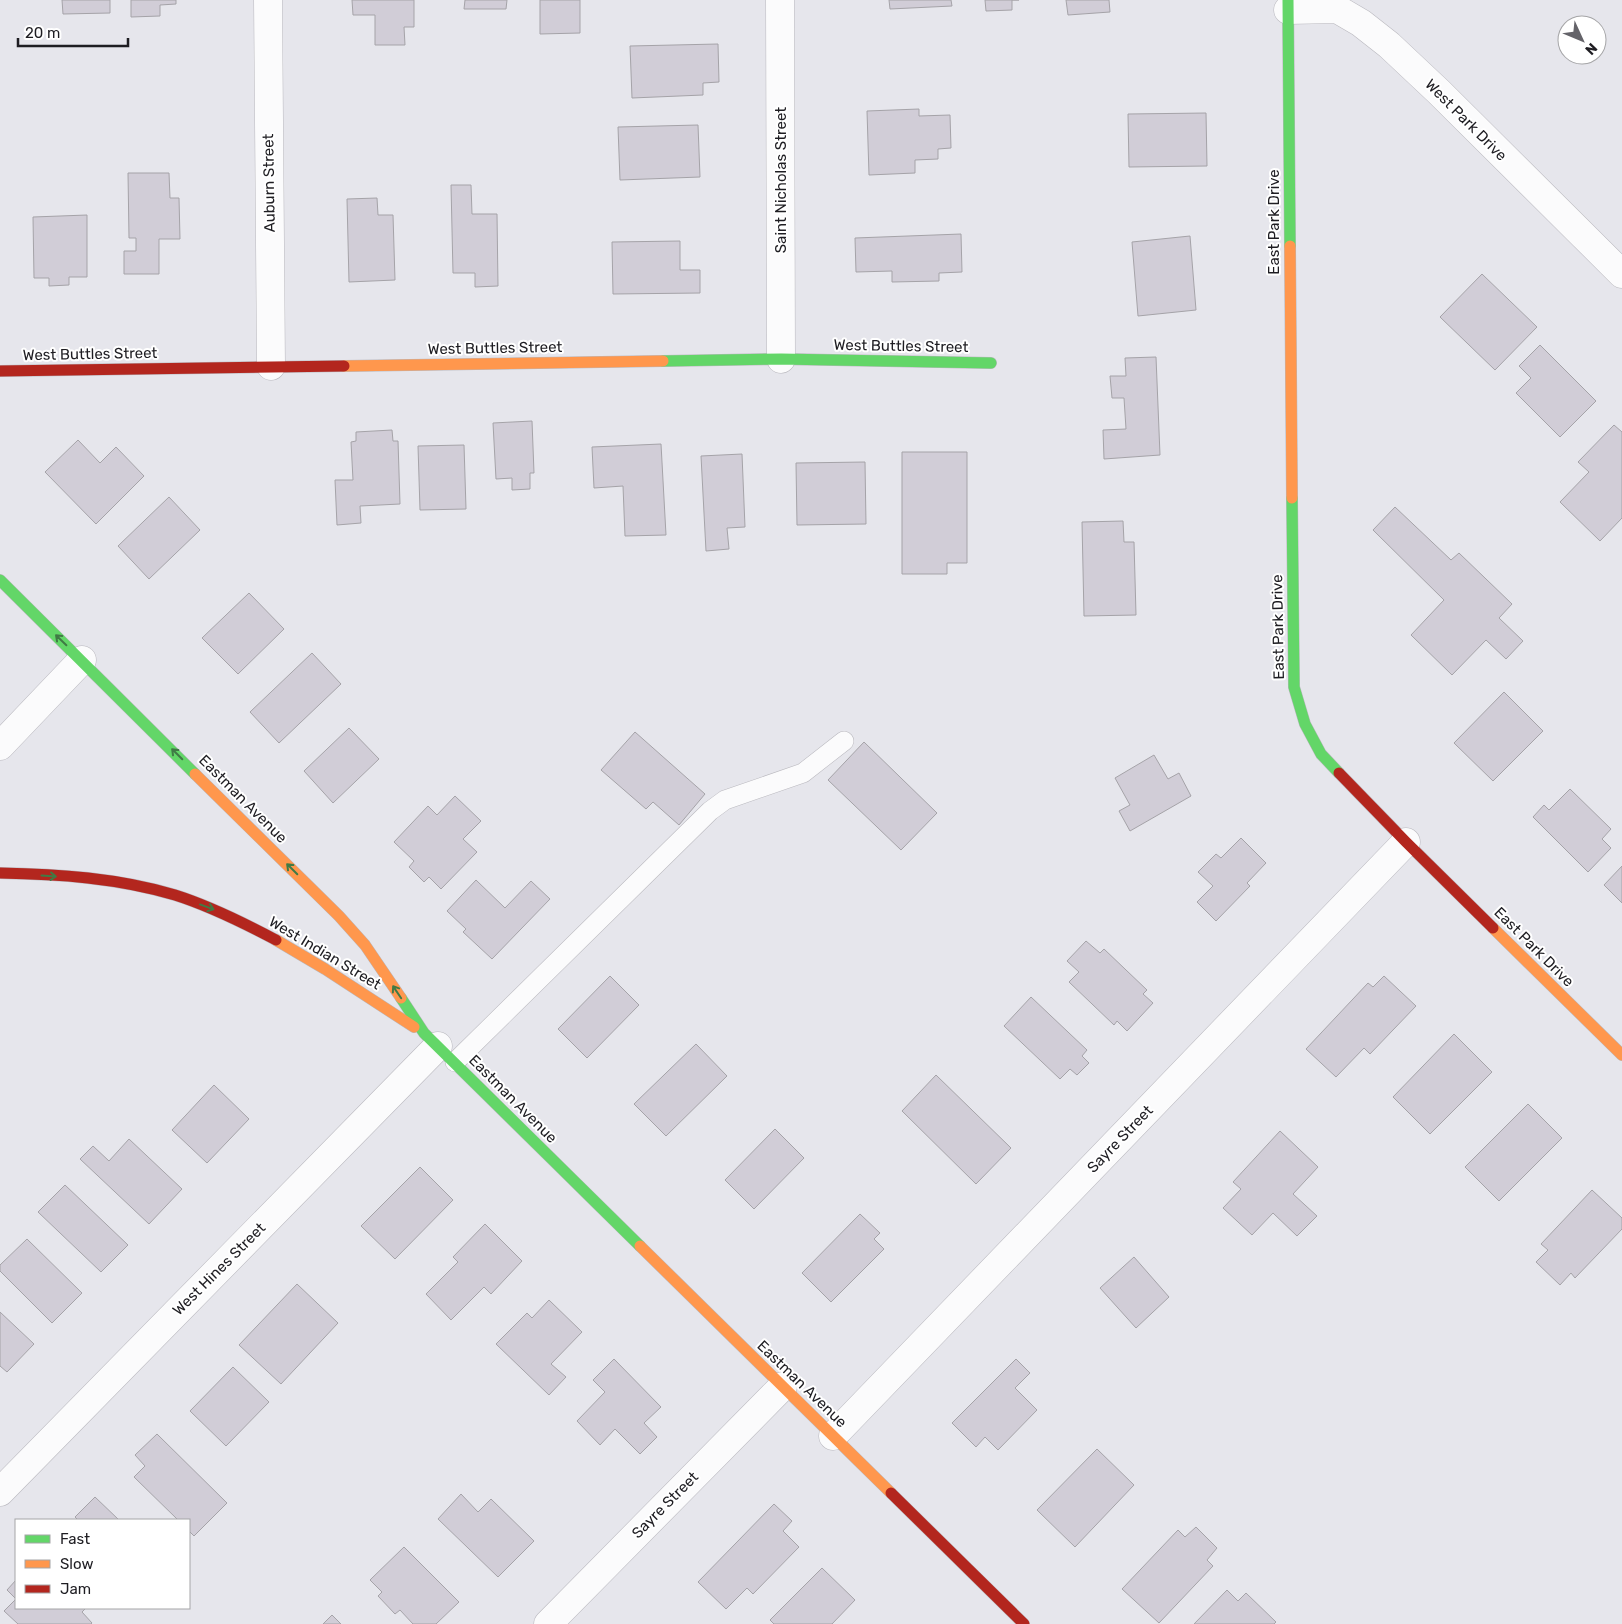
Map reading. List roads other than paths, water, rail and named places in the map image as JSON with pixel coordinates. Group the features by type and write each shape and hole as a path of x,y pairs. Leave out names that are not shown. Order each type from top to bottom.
{"street":[{"name":"Auburn Street","path":"268,0 271,366"},
{"name":"Saint Nicholas Street","path":"780,0 781,359"},
{"name":"East Park Drive","path":"1288,5 1294,687 1305,724 1321,754 1406,842 1622,1055"},
{"name":"West Park Drive","path":"1288,5 1337,10 1361,23 1389,45 1439,92 1622,274"},
{"name":"West Buttles Street","path":"0,371 781,359 991,363"},
{"name":"Eastman Avenue","path":"0,580 339,916 365,945 439,1047 1024,1624"},
{"path":"0,746 82,660"},
{"name":"Sayre Street","path":"833,1436 1406,842"},
{"name":"West Indian Street","path":"0,873 99,880 166,892 213,909 264,932 305,955 439,1047"},
{"name":"West Hines Street","path":"0,1492 439,1047"},
{"name":"Sayre Street","path":"548,1624 783,1386"}],"lane":[{"path":"439,1047 710,811 725,800 803,774 844,741"}]}
